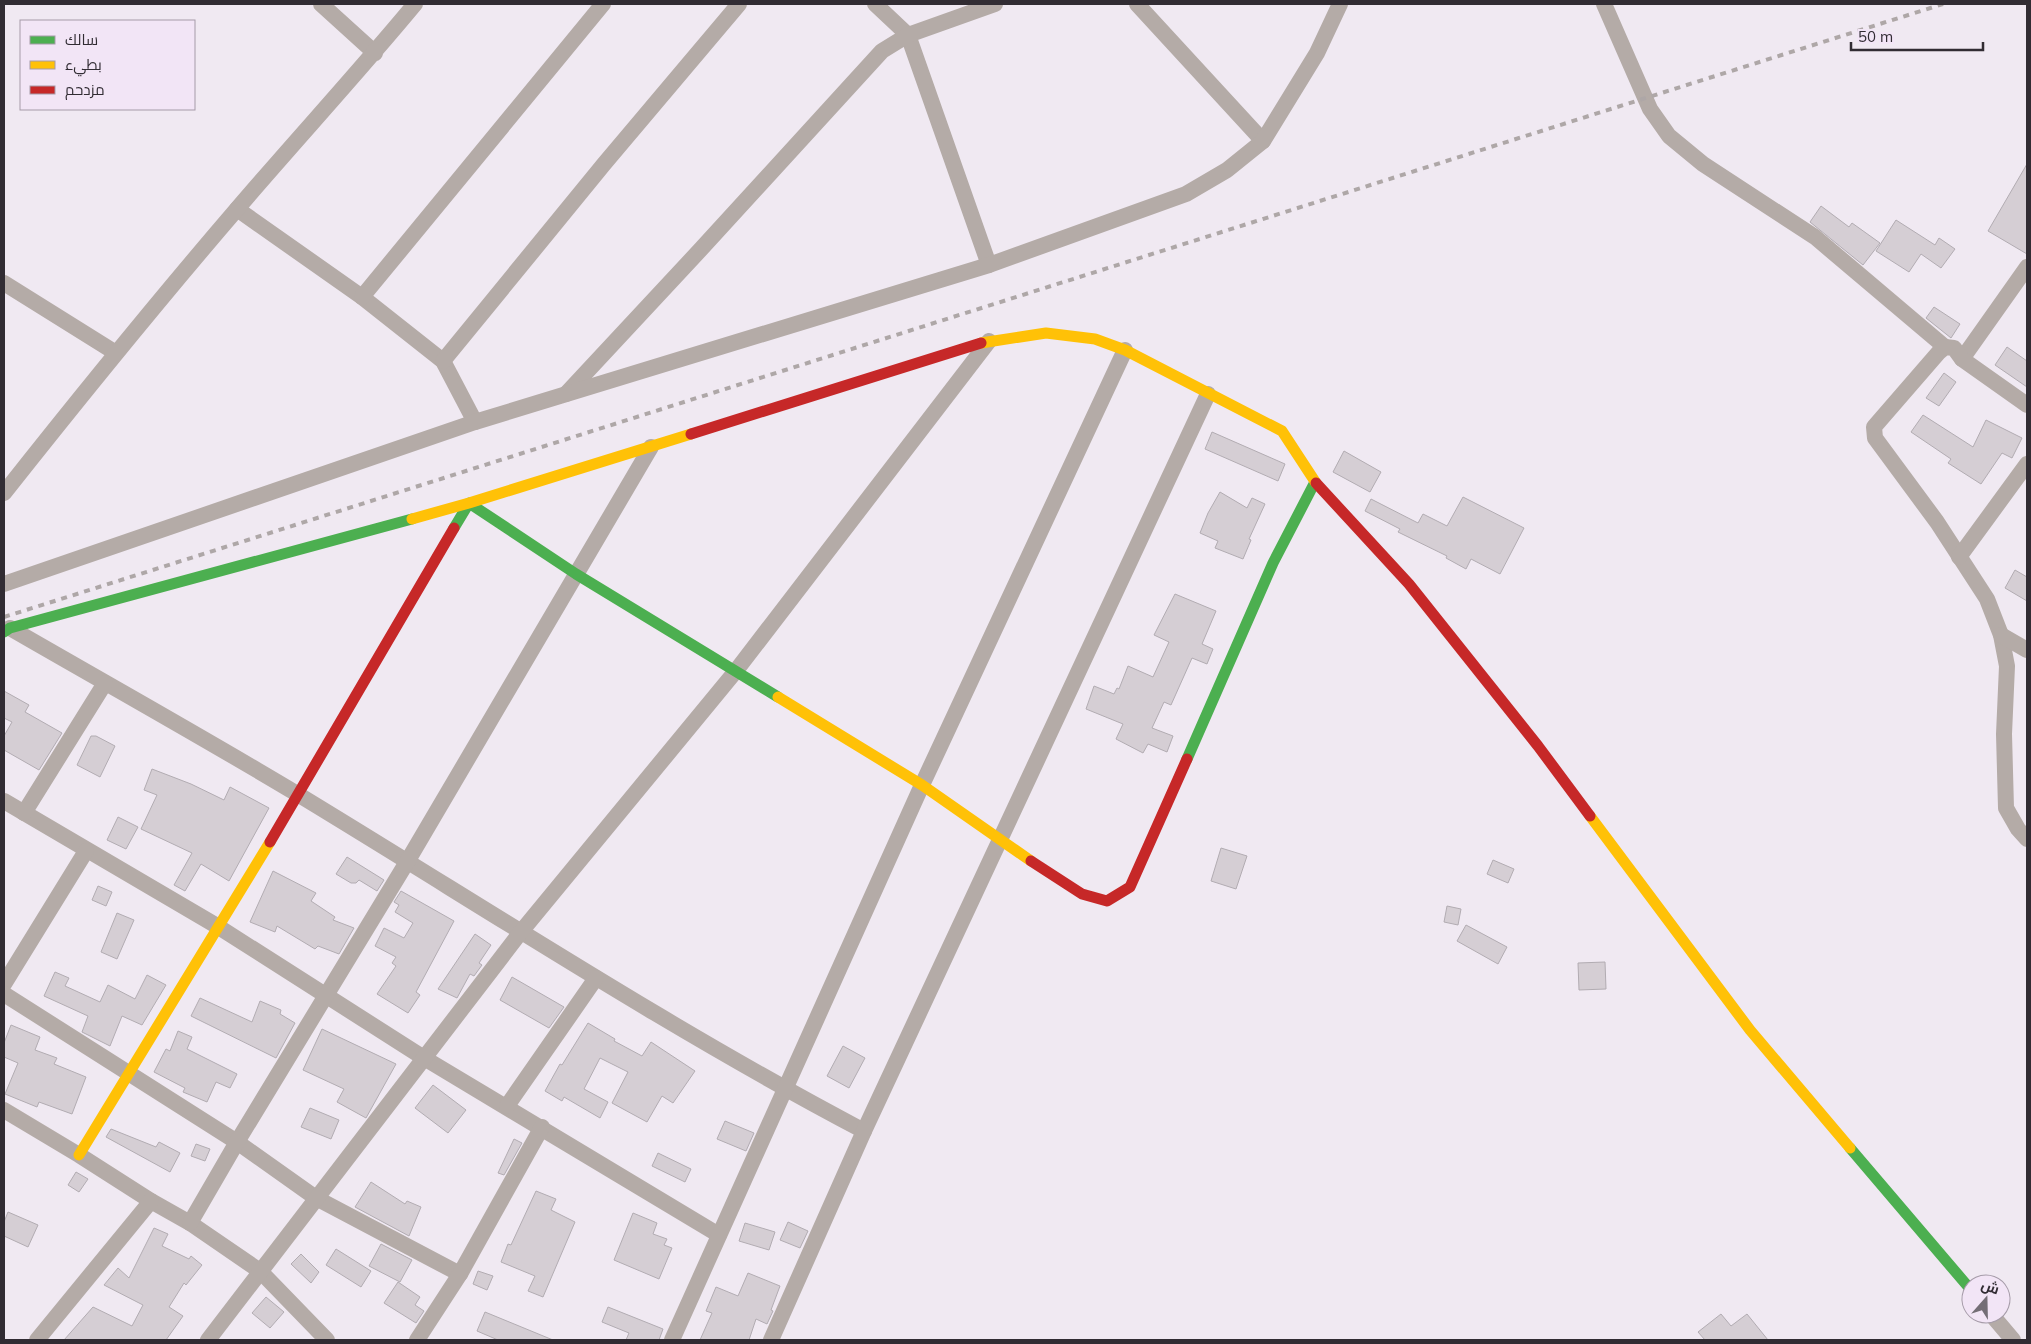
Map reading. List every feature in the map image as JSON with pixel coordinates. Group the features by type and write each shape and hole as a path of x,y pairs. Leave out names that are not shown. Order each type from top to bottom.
{"street":[{"path":"321,4 375,53"},
{"path":"4,493 116,353 237,209 416,4"},
{"path":"362,297 603,4"},
{"path":"443,361 598,171 739,4"},
{"path":"875,4 908,35 989,265"},
{"path":"564,395 701,250 882,52 908,35 995,4"},
{"path":"1138,4 1263,141"},
{"path":"4,584 475,422 989,265 1186,194 1226,170 1263,141 1316,53 1340,4"},
{"path":"1604,4 1650,109 1669,136 1703,164 1815,237 1945,348"},
{"path":"237,209 362,297 443,361 475,422"},
{"path":"1962,359 2027,268"},
{"path":"4,283 116,353"},
{"path":"7,630 469,503 989,341 1046,334 1094,339 1125,350 1282,431 1315,482 1410,584 1538,746 1750,1030 1961,1278"},
{"path":"208,1340 520,933 735,672 989,341"},
{"path":"2027,405 1962,359 1954,348 1945,348 1938,352 1874,428 1875,438 1937,522 1958,558 1987,599 2000,635 2007,666 2004,734 2006,808 2018,830 2027,839"},
{"path":"672,1340 922,785 1125,350"},
{"path":"771,1340 864,1131 1208,394"},
{"path":"190,1223 236,1142 407,862 651,447"},
{"path":"1958,558 2027,464"},
{"path":"469,503 576,574 922,785 1000,841 1082,894 1107,901 1130,887 1273,563 1315,482"},
{"path":"79,1155 298,795 469,503"},
{"path":"7,630 105,683 298,795 520,933 786,1090 864,1131"},
{"path":"2000,635 2026,647"},
{"path":"24,813 105,683"},
{"path":"4,801 86,851 217,926 424,1058 507,1106 719,1235"},
{"path":"4,984 86,851"},
{"path":"507,1106 596,978"},
{"path":"4,994 128,1075 236,1142 316,1198 460,1274"},
{"path":"4,1110 79,1155 151,1202 190,1223 260,1271 327,1340"},
{"path":"417,1340 460,1274 542,1127"},
{"path":"37,1340 151,1202"},
{"path":"1999,1324 2013,1340"}],"building":[{"path":"2027,164 2027,254 1988,231"},
{"path":"1821,206 1849,227 1852,223 1880,243 1863,265 1810,222"},
{"path":"1896,220 1935,245 1939,238 1955,249 1941,268 1921,254 1909,272 1876,251"},
{"path":"1934,307 1960,324 1951,338 1926,318"},
{"path":"2007,347 2027,361 2027,387 1995,365"},
{"path":"1944,373 1956,382 1939,406 1926,398"},
{"path":"1923,415 1973,447 1986,420 2022,438 2012,458 2002,453 1981,484 1948,463 1951,459 1911,432"},
{"path":"1212,432 1285,464 1278,481 1205,449"},
{"path":"1344,451 1381,472 1370,492 1333,472"},
{"path":"1220,492 1247,508 1252,498 1265,504 1249,539 1251,540 1243,559 1215,548 1218,541 1200,533 1208,513"},
{"path":"1463,497 1524,528 1500,574 1471,559 1466,569 1446,558 1447,556 1398,532 1400,529 1365,511 1371,499 1418,523 1423,514 1447,526"},
{"path":"2015,570 2027,577 2027,601 2005,588"},
{"path":"1175,594 1216,611 1202,644 1213,649 1207,664 1192,658 1171,705 1164,702 1152,728 1173,736 1167,752 1148,744 1143,753 1116,739 1123,724 1086,709 1094,686 1114,694 1117,688 1119,689 1128,666 1153,677 1169,642 1154,635"},
{"path":"4,691 29,705 25,712 62,733 39,770 4,750 4,736 12,722 4,718"},
{"path":"91,736 96,736 115,746 100,777 77,765"},
{"path":"152,769 191,784 224,800 230,787 269,808 229,881 201,864 185,891 174,885 192,853 141,829 157,795 144,790"},
{"path":"118,817 138,827 126,849 107,840"},
{"path":"1221,848 1247,856 1236,889 1211,881"},
{"path":"347,857 384,880 377,891 359,880 356,883 351,883 336,874"},
{"path":"1493,860 1514,869 1508,883 1487,874"},
{"path":"273,871 316,893 311,901 335,917 333,920 354,928 339,954 318,946 315,949 277,926 275,932 250,922"},
{"path":"98,886 112,892 106,906 92,900"},
{"path":"401,891 454,921 416,992 420,995 408,1013 377,994 396,966 392,963 396,957 375,946 384,928 404,938 413,923 395,912 399,905 394,902"},
{"path":"1447,906 1461,909 1458,925 1444,922"},
{"path":"117,913 134,920 117,959 101,952"},
{"path":"1466,925 1507,947 1498,964 1457,941"},
{"path":"475,934 491,945 479,963 482,965 474,976 470,974 457,998 438,989"},
{"path":"1605,962 1606,989 1579,990 1578,963"},
{"path":"55,972 69,978 65,986 100,1002 108,985 135,999 147,975 166,985 142,1025 122,1016 110,1046 82,1032 88,1016 44,996"},
{"path":"512,977 564,1007 549,1028 500,1000"},
{"path":"200,998 252,1022 260,1001 281,1010 280,1014 295,1023 276,1058 191,1016"},
{"path":"588,1023 615,1039 614,1041 642,1056 651,1042 695,1071 673,1103 662,1096 647,1122 612,1103 628,1072 600,1058 584,1089 608,1102 600,1118 564,1097 562,1101 545,1091 560,1064 562,1065"},
{"path":"11,1025 40,1037 35,1050 57,1058 54,1064 86,1077 72,1114 39,1102 37,1107 5,1094 18,1063 4,1057 4,1043"},
{"path":"322,1029 396,1064 366,1118 337,1102 344,1089 303,1070"},
{"path":"178,1031 192,1037 187,1049 237,1074 230,1088 216,1082 207,1102 183,1092 185,1088 154,1072 166,1049 170,1051"},
{"path":"843,1046 865,1058 849,1088 827,1076"},
{"path":"433,1085 466,1110 448,1133 415,1108"},
{"path":"310,1108 339,1120 331,1139 301,1127"},
{"path":"725,1121 754,1133 746,1151 717,1139"},
{"path":"111,1129 156,1147 159,1142 180,1153 170,1172 106,1137"},
{"path":"514,1139 522,1143 504,1175 498,1173"},
{"path":"196,1144 210,1149 205,1161 191,1156"},
{"path":"658,1153 691,1169 685,1182 652,1166"},
{"path":"76,1172 88,1179 79,1192 68,1185"},
{"path":"371,1182 405,1204 407,1201 421,1207 409,1236 355,1207"},
{"path":"536,1191 556,1199 551,1210 575,1222 543,1297 528,1291 535,1276 501,1262 508,1244 511,1245"},
{"path":"8,1212 38,1225 28,1247 4,1236 4,1222"},
{"path":"633,1213 657,1223 653,1234 667,1239 664,1245 672,1248 659,1279 614,1260"},
{"path":"788,1222 808,1231 800,1248 780,1240"},
{"path":"745,1223 775,1232 769,1250 739,1241"},
{"path":"154,1228 168,1234 162,1246 189,1259 191,1256 202,1265 186,1285 184,1283 169,1307 183,1316 166,1340 64,1340 93,1307 132,1326 143,1305 104,1285 118,1268 129,1278"},
{"path":"381,1244 412,1260 400,1282 369,1266"},
{"path":"336,1249 371,1271 361,1287 326,1265"},
{"path":"301,1254 319,1272 311,1283 291,1264"},
{"path":"478,1271 493,1276 487,1290 473,1284"},
{"path":"748,1273 780,1286 767,1324 756,1319 749,1340 700,1340 712,1313 706,1311 716,1287 738,1296"},
{"path":"398,1282 420,1297 415,1305 424,1311 416,1323 384,1303"},
{"path":"266,1297 284,1312 270,1328 252,1313"},
{"path":"608,1307 663,1329 659,1340 626,1340 629,1333 602,1322"},
{"path":"485,1312 553,1340 498,1340 477,1331"},
{"path":"1721,1314 1731,1326 1747,1314 1768,1340 1705,1340 1698,1332"}],"railway":[{"path":"4,617 1943,4"}],"traffic: fast":[{"path":"1187,759 1273,563 1315,482"},
{"path":"454,528 469,503 576,574 778,697"},
{"path":"4,632 10,628 412,519"},
{"path":"1850,1148 1961,1278"}],"traffic: slow":[{"path":"981,343 1046,333 1095,339 1125,350 1282,431 1316,483"},
{"path":"412,519 691,434"},
{"path":"778,697 922,785 1031,861"},
{"path":"1590,816 1750,1030 1850,1148"},
{"path":"79,1155 270,842"}],"traffic: jam":[{"path":"691,434 981,343"},
{"path":"1316,483 1409,584 1538,746 1590,816"},
{"path":"270,842 454,528"},
{"path":"1031,861 1082,894 1107,901 1130,887 1187,759"}]}
